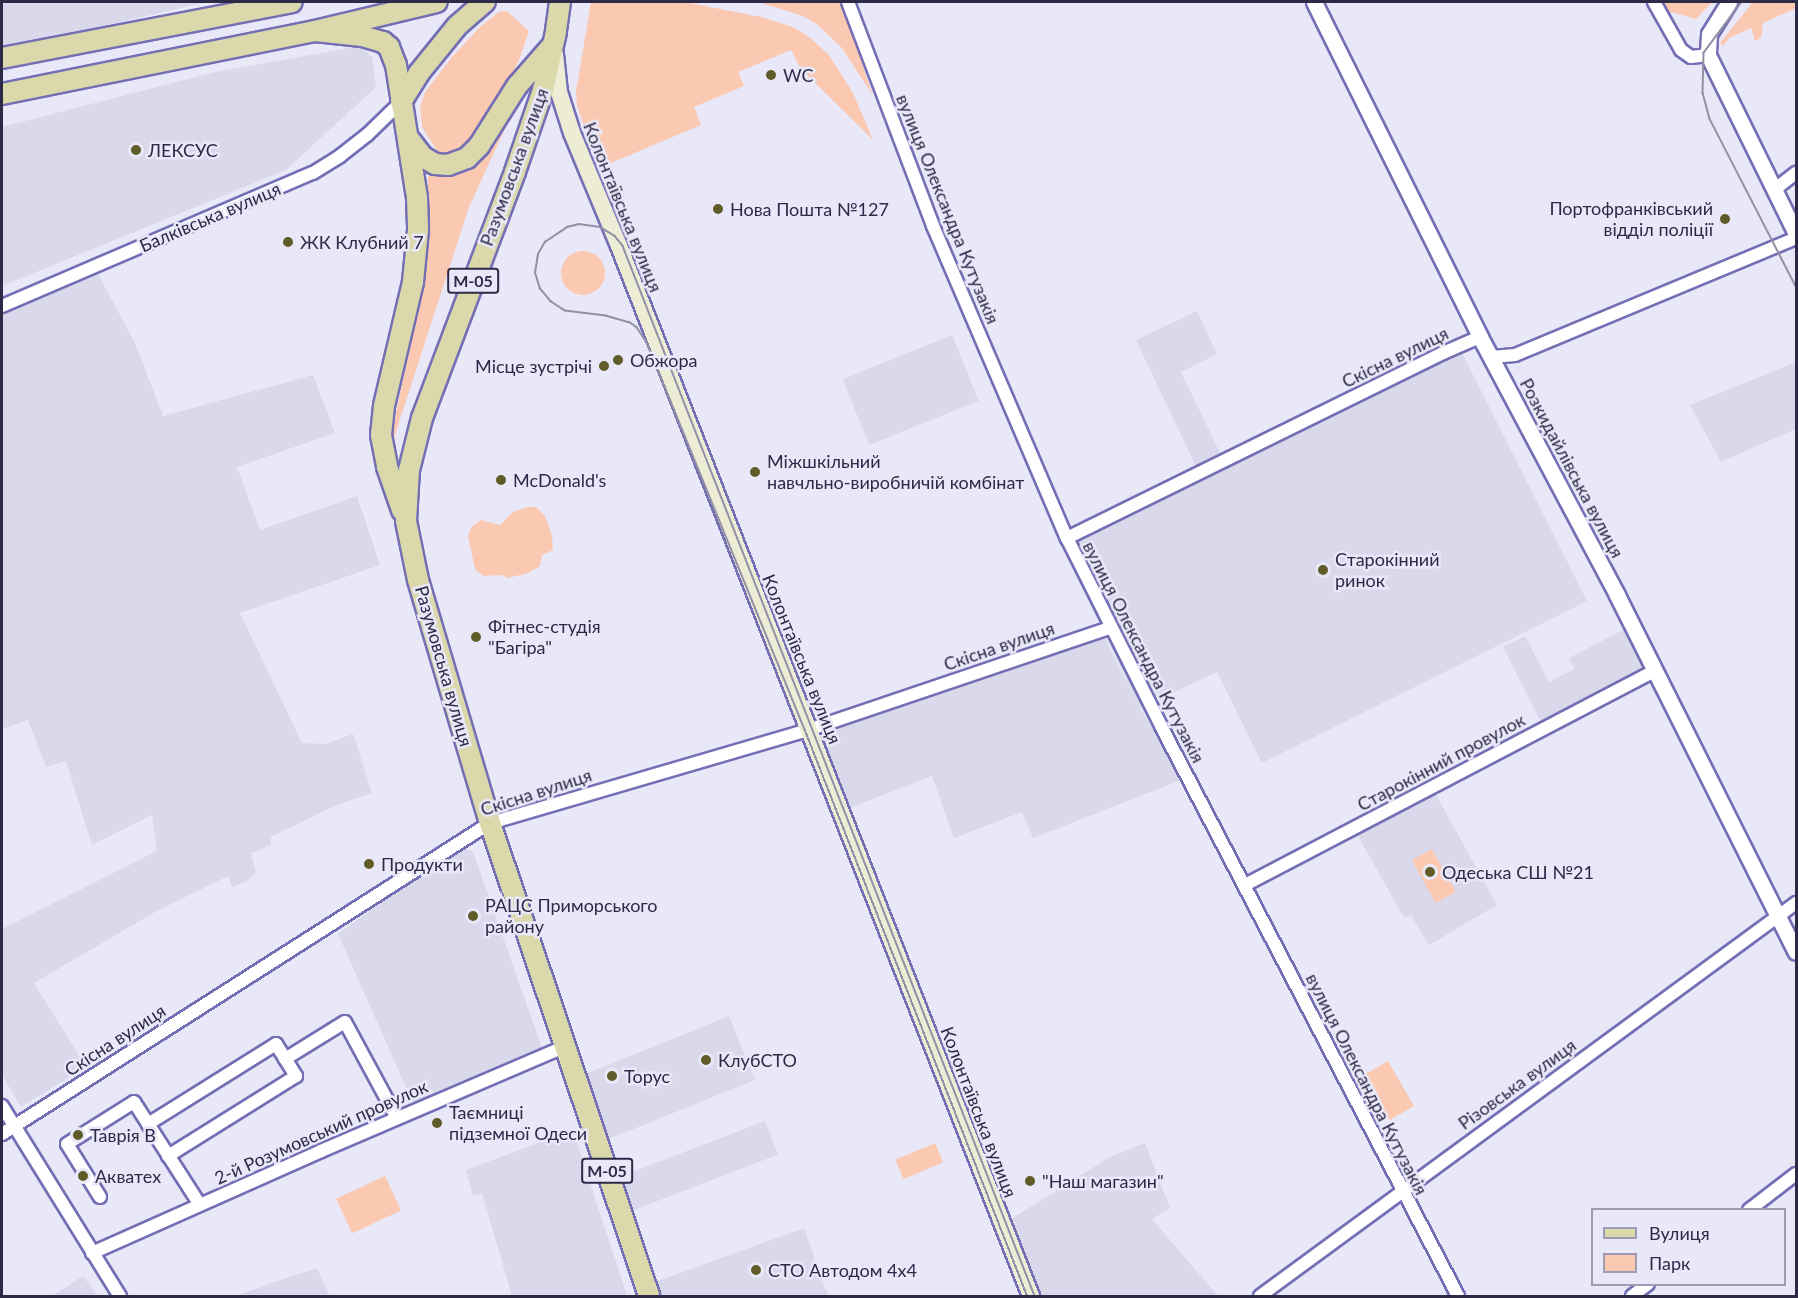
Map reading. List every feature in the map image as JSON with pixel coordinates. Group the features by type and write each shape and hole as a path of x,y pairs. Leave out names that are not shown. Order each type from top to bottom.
{"main road":[{"path":"2,58 292,2"},
{"path":"2,94 315,31 437,2"},
{"path":"401,102 457,26 484,2"},
{"name":"М-05","path":"555,38 560,2"},
{"path":"315,31 374,39 389,47 396,65 417,198 416,258 384,406 381,435 387,467 406,521"},
{"path":"408,138 423,157 435,164 448,165 467,158 479,146 517,87 555,38"},
{"name":"Колонтаївська вулиця","path":"555,38 555,68 566,118 646,314 1031,1296"},
{"name":"Разумовська вулиця","path":"555,38 543,90 515,172 422,418 410,470 406,521 418,580 490,823 649,1296"}],"street":[{"name":"вулиця Олександра Кутузакія","path":"848,2 933,226 1067,538 1110,628 1245,885 1401,1191 1458,1296"},
{"name":"Розкидайлівська вулиця","path":"1314,2 1480,337 1654,670 1797,952"},
{"path":"1654,2 1681,50 1691,57 1708,55"},
{"path":"1491,357 1515,355 1797,236 1708,55 1709,34 1730,2"},
{"name":"Балківська вулиця","path":"2,306 313,173 367,135 401,102"},
{"path":"1774,190 1797,172"},
{"name":"Cкісна вулиця","path":"1067,538 1432,358 1480,337"},
{"name":"Cкісна вулиця","path":"2,1134 490,823 809,729 1110,628"},
{"name":"Старокінний провулок","path":"1245,885 1654,670"},
{"name":"Різовська вулиця","path":"1260,1296 1797,903"},
{"path":"285,1059 345,1022 397,1118"},
{"path":"148,1124 276,1044 296,1076 168,1155"},
{"name":"2-й Розумовський провулок","path":"92,1254 397,1118 566,1047"},
{"path":"100,1197 67,1144 134,1102 200,1205"},
{"path":"2,1106 120,1296"},
{"path":"1750,1208 1797,1174"},
{"path":"1632,1296 1645,1286"}],"shaded area":[{"path":"2,2 207,2 2,49"},
{"path":"360,46 372,57 376,87 286,170 2,286 2,127 211,73"},
{"path":"98,274 135,343 163,416 313,375 335,433 237,467 260,530 357,496 380,565 240,613 302,743 326,744 353,734 372,793 334,806 271,837 271,845 251,853 256,872 247,881 232,887 228,876 155,912 34,983 86,1067 21,1107 2,1075 2,929 157,851 152,815 92,845 66,761 46,767 28,720 2,729 2,314"},
{"path":"1197,311 1217,354 1181,372 1223,459 1198,471 1136,340"},
{"path":"952,335 979,401 869,445 843,379"},
{"name":"Старокінний ринок","path":"1459,347 1587,601 1262,763 1217,672 1140,708 1060,540"},
{"path":"1796,362 1796,429 1721,462 1690,405"},
{"path":"1631,626 1653,670 1545,730 1503,647 1525,636 1549,682 1574,669 1569,658"},
{"path":"1102,633 1140,708 1184,779 1033,838 1022,812 954,838 932,776 842,811 810,730"},
{"name":"Одеська СШ №21","path":"1435,793 1497,905 1429,945 1411,915 1404,918 1357,834"},
{"path":"461,845 473,852 542,1048 413,1103 338,934"},
{"path":"729,1016 755,1080 605,1141 579,1077"},
{"path":"765,1121 778,1155 625,1213 612,1180"},
{"path":"573,1130 627,1296 512,1296 482,1193 473,1196 466,1170"},
{"path":"1145,1143 1170,1208 1152,1219 1218,1296 1041,1296 1005,1223 1110,1157"},
{"path":"804,1228 828,1296 653,1296 647,1285"},
{"path":"317,1268 330,1296 236,1296 292,1276"},
{"path":"83,1276 98,1296 52,1296 72,1283"}],"green space":[{"path":"591,2 685,2 761,17 793,27 808,36 829,55 853,93 873,140 801,69 791,50 738,72 744,86 694,107 701,125 599,168 577,106 576,92"},
{"path":"758,2 842,2 872,94 842,48 818,25 803,16"},
{"path":"1662,2 1712,2 1696,19 1667,11"},
{"path":"1753,2 1796,2 1796,8 1763,23 1761,38 1755,41 1751,28 1729,38 1723,46 1720,43"},
{"path":"507,11 529,31 520,58 504,90 467,147 453,154 438,152 422,127 420,107 425,92 452,57 481,26 499,12"},
{"path":"515,107 469,207 393,441 390,443 427,262 428,176 456,172 473,166 486,152"},
{"path":"583,251 599,257 605,273 599,289 583,295 567,289 561,273 567,257"},
{"path":"536,507 545,516 552,536 553,550 542,555 540,566 528,573 508,578 502,575 483,576 475,569 468,536 471,527 481,520 500,525 513,512"},
{"path":"1432,849 1456,892 1436,903 1412,860"},
{"path":"1388,1061 1414,1106 1390,1120 1364,1075"},
{"path":"935,1143 943,1162 904,1179 895,1160"},
{"path":"385,1176 401,1210 352,1233 336,1199"}],"tram line":[{"path":"1742,2 1704,53 1703,93 1710,119 1796,286"},
{"path":"1027,1296 805,731 646,342 637,328 630,323 606,316 565,311 551,302 540,289 535,273 538,254 545,242 567,227 579,224 600,227 615,236 623,246 1035,1296"}],"place":[{"name":"WC","path":"771,75"},
{"name":"ЛЕКСУС","path":"136,150"},
{"name":"Нова Пошта №127","path":"718,209"},
{"name":"Портофранківський відділ поліції","path":"1725,219"},
{"name":"ЖК Клубний 7","path":"288,242"},
{"name":"Обжора","path":"618,360"},
{"name":"Місце зустрічі","path":"604,366"},
{"name":"Міжшкільний навчльно-виробничій комбінат","path":"755,472"},
{"name":"McDonald's","path":"501,480"},
{"name":"Старокінний ринок","path":"1323,570"},
{"name":"Фітнес-студія \"Багіра\"","path":"476,637"},
{"name":"Продукти","path":"369,864"},
{"name":"Одеська СШ №21","path":"1430,872"},
{"name":"РАЦС Приморського району","path":"473,916"},
{"name":"КлубСТО","path":"706,1060"},
{"name":"Торус","path":"612,1076"},
{"name":"Таємниці підземної Одеси","path":"437,1123"},
{"name":"Таврія В","path":"78,1135"},
{"name":"Акватех","path":"83,1176"},
{"name":"\"Наш магазин\"","path":"1030,1181"},
{"name":"СТО Автодом 4х4","path":"756,1270"}]}
